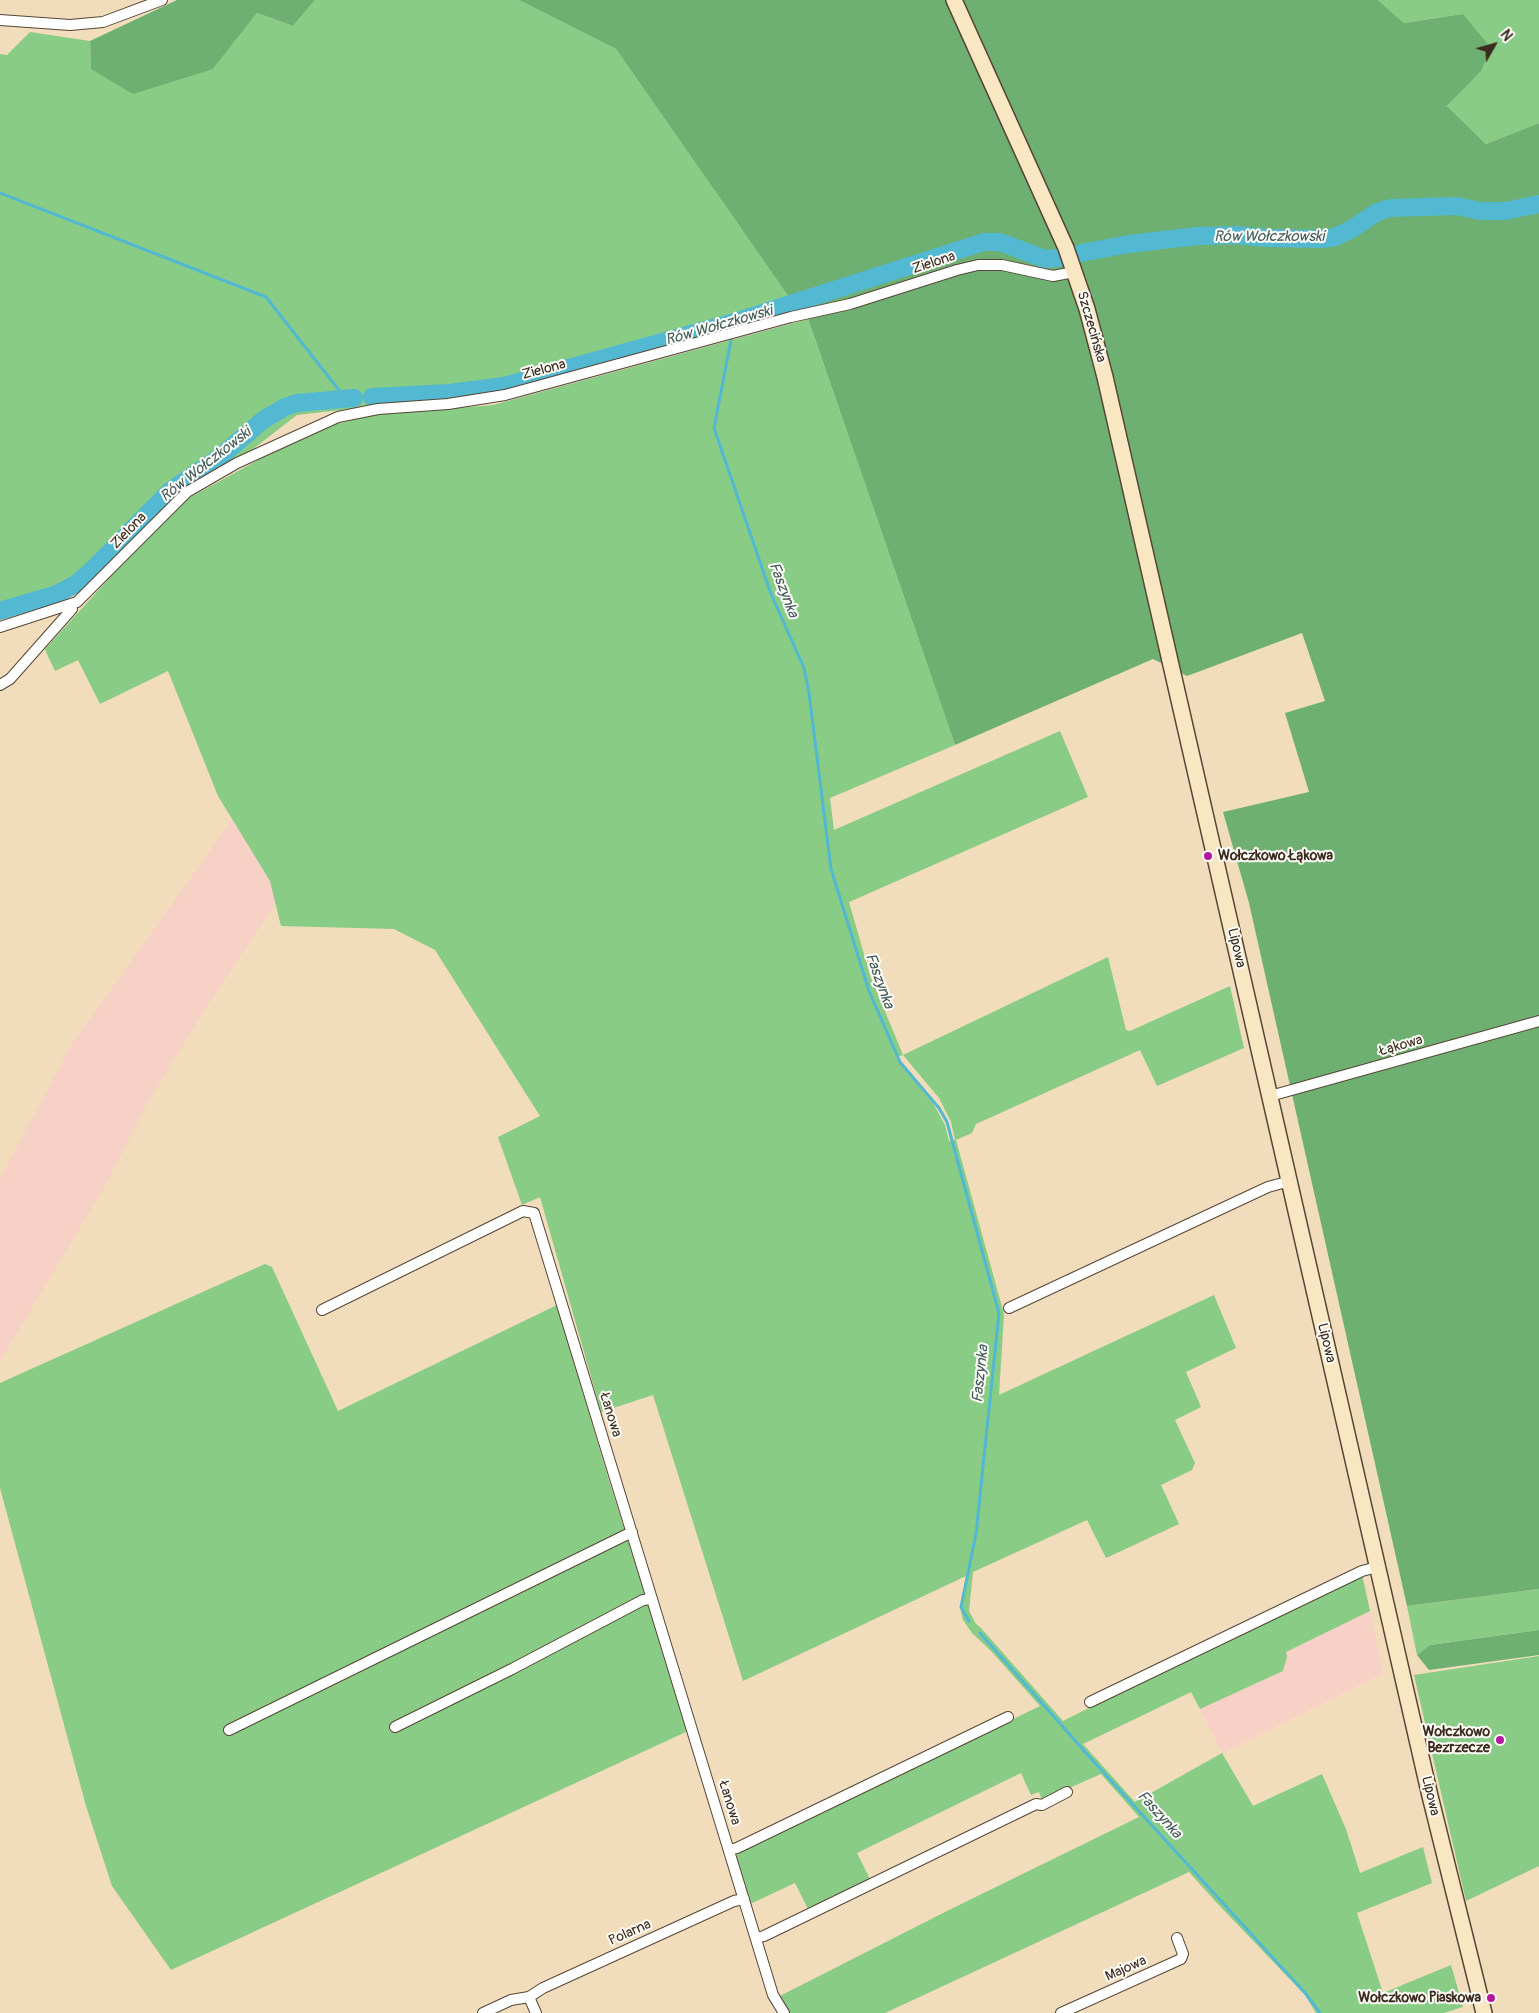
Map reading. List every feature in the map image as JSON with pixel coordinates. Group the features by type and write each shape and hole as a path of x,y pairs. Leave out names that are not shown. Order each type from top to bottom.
{"street":[{"path":"0,20 70,25 102,22 162,0"},
{"name":"Szczecińska","path":"954,0 1050,211 1074,272 1105,377 1173,672"},
{"name":"Zielona","path":"0,627 71,605 82,598 187,492 237,463 338,417 378,409 448,404 505,395 791,317 850,304 978,265 1002,265 1053,276 1074,272"},
{"name":"Zielona","path":"0,685 10,679 72,609 71,605"},
{"name":"Lipowa","path":"1173,672 1444,1856 1484,2013"},
{"name":"Łąkowa","path":"1270,1096 1539,1020"},
{"path":"1009,1308 1268,1187 1290,1181"},
{"name":"Łanowa","path":"322,1310 523,1211 534,1213 773,1995 784,2013"},
{"path":"229,1730 632,1532"},
{"path":"1090,1702 1362,1571 1377,1567"},
{"path":"395,1727 512,1669 643,1600 652,1599"},
{"name":"Łanowa","path":"729,1850 737,1848 1008,1717"},
{"path":"756,1938 764,1936 1036,1804 1042,1805 1067,1792"},
{"name":"Polarna","path":"483,2013 511,2000 530,1997 543,1988 734,1901 744,1899"},
{"name":"Majowa","path":"1061,2013 1181,1960 1183,1954 1176,1938"},
{"path":"530,1997 536,2013"}],"shaded area":[{"path":"1078,49 317,851 269,913 203,1012 148,1102 110,1177 0,1361 0,1180 70,1047 294,733 398,432 398,410 496,407 758,253 810,216"},
{"path":"1370,1611 1383,1673 1222,1753 1200,1709 1282,1671 1286,1652"}],"green space":[{"path":"177,0 315,0 293,26 257,13 213,69 133,94 91,69 90,41"},
{"path":"315,0 519,0 616,49 791,300 804,307 483,394 297,415 253,449 185,487 174,496 93,581 80,590 0,617 0,54 7,55 30,32 90,41 91,69 213,69 257,13 293,26"},
{"path":"519,0 1378,0 1404,23 1463,14 1491,48 1481,71 1447,106 1486,144 1539,123 1539,1589 1407,1606 1249,903 1223,812 1309,792 1285,713 1325,701 1302,633 1187,676 1153,659 955,745 804,307 791,300 616,49"},
{"path":"1378,0 1539,0 1539,123 1486,144 1447,106 1480,71 1463,14 1404,23"},
{"path":"808,319 955,745 830,798 834,830 1060,731 1088,797 849,902 870,975 903,1055 1108,957 1126,1030 1130,1031 1230,986 1244,1048 1157,1086 1140,1050 976,1124 972,1133 956,1140 1004,1314 999,1395 1214,1295 1236,1348 1186,1372 1201,1407 1175,1420 1195,1463 1192,1470 1161,1485 1179,1524 1106,1558 1087,1520 973,1572 969,1611 976,1624 1063,1721 1273,1616 1362,1574 1370,1611 1286,1652 1287,1657 1283,1671 1200,1709 1191,1692 1083,1744 1135,1802 1222,1753 1253,1806 1322,1774 1346,1829 1360,1873 1423,1847 1432,1883 1357,1913 1383,1993 1451,1965 1463,2007 1444,2013 1316,2013 1305,1995 1189,1872 885,2013 789,2013 778,1997 949,1910 1139,1817 1101,1774 1042,1800 1039,1792 1031,1795 1021,1773 857,1853 870,1879 808,1909 795,1883 750,1904 736,1854 1040,1706 992,1652 972,1633 963,1620 960,1608 966,1576 743,1681 653,1395 601,1412 540,1197 522,1205 498,1137 540,1116 435,950 394,929 281,926 270,881 218,796 168,671 100,704 78,660 55,671 45,649 115,572 189,498 280,448 332,425 374,415 493,405","holes":["903,1055 939,1098 951,1122 955,1140 949,1141 945,1125 933,1103 896,1057"]},
{"path":"265,1264 272,1267 338,1411 557,1305 610,1484 688,1731 171,1970 112,1886 86,1806 0,1488 0,1383"},
{"path":"1539,1589 1539,1630 1430,1645 1417,1655 1407,1606"},
{"path":"1539,1630 1539,1655 1429,1670 1417,1655 1430,1645"},
{"path":"1539,1656 1539,1866 1466,1901 1414,1675"}],"waterway":[{"path":"0,193 266,297 346,399"},
{"name":"Rów Wołczkowski","path":"1081,253 1129,244 1197,236 1235,235 1267,238 1323,239 1335,237 1352,229 1377,212 1390,208 1457,206 1480,211 1505,211 1539,204"},
{"name":"Rów Wołczkowski","path":"372,397 449,393 504,386 731,323 984,242 1000,242 1045,259 1058,258"},
{"name":"Faszynka","path":"730,330 731,323"},
{"name":"Faszynka","path":"731,340 714,428 771,594 804,668 809,693 831,869 869,991 900,1062 939,1108 947,1122 999,1313 976,1534 961,1607 969,1621"},
{"name":"Rów Wołczkowski","path":"0,611 57,594 76,584 170,491 220,457 263,420 285,407 297,403 354,398"},
{"name":"Faszynka","path":"980,1633 1094,1762 1306,1994 1320,2013"}],"place":[{"name":"Wołczkowo Łąkowa","path":"1208,856"},
{"name":"Wołczkowo Bezrzecze","path":"1500,1740"},
{"name":"Wołczkowo Piaskowa","path":"1491,1998"}]}
